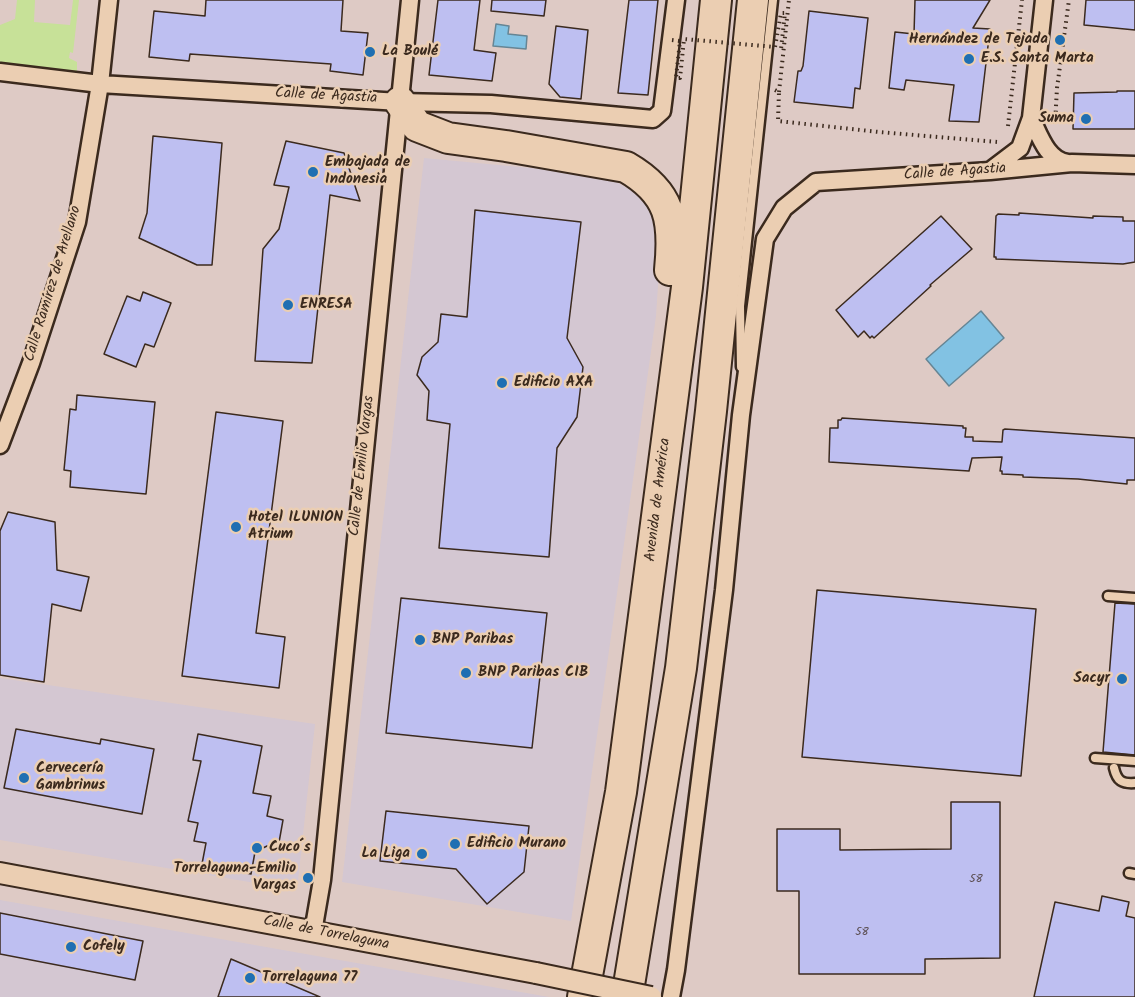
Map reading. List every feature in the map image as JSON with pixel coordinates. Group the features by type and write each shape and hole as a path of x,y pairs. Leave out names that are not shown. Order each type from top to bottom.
{"highway":[{"name":"Avenida de América","path":"583,997 621,792 687,287 716,0"},
{"path":"627,997 681,668 711,411 753,0"},
{"path":"400,102 417,126 448,138 626,167 643,177 659,193 669,213 673,243 660,362 670,419"}],"street":[{"name":"Calle Ramírez de Arellano","path":"0,446 76,222 100,84 109,0"},
{"name":"Calle de Emilio Vargas","path":"313,932 322,880 410,0"},
{"path":"672,40 676,0"},
{"path":"990,171 1020,148 1031,117 1044,0"},
{"name":"Calle de Agastia","path":"0,72 100,84 400,102 491,104 653,119 662,111 672,40"},
{"path":"1031,117 1047,150 1061,162 1072,163"},
{"name":"Calle de Agastia","path":"741,415 765,239 784,208 816,182 990,171 1072,163 1135,165"},
{"path":"671,997 724,590 741,415"},
{"name":"Calle de Torrelaguna","path":"0,873 536,973 651,997"}],"lane":[{"path":"741,415 740,306 773,0"},
{"path":"1108,596 1135,598"},
{"path":"1095,759 1135,761"},
{"path":"1114,768 1116,778 1122,782 1135,783"}],"path":[{"path":"789,0 777,91 778,122 997,142 1007,136 1022,0"},
{"path":"1057,130 1054,121 1069,0"},
{"path":"672,40 680,41 676,78 680,78 684,39 775,46 781,13 785,13 781,49"}],"shaded area":[{"path":"424,158 605,175 640,196 662,225 656,316 571,921 342,882"},
{"path":"0,678 315,724 297,890 0,840"},
{"path":"0,900 549,997 0,997"}],"green space":[{"path":"17,0 35,0 34,22 70,25 73,0 79,0 73,53 70,52 69,58 77,62 77,75 0,66 0,25 15,19"}],"water":[{"path":"496,24 509,26 508,34 527,36 526,49 493,46"},
{"path":"981,311 1004,338 949,386 926,359"}],"building":[{"path":"206,0 343,0 341,31 368,33 363,75 330,71 331,64 190,54 189,61 149,57 154,11 205,16"},
{"path":"438,0 480,0 474,50 496,53 492,81 429,75"},
{"path":"492,0 546,0 544,16 491,11"},
{"path":"629,0 658,0 648,95 618,93"},
{"path":"915,0 990,0 973,28 990,29 979,122 949,121 954,85 906,80 904,90 889,88 895,32 914,34"},
{"path":"1086,0 1135,0 1135,30 1084,25"},
{"path":"809,11 868,18 860,89 855,88 853,108 794,102 798,71 801,71 803,66"},
{"path":"556,26 588,30 581,99 560,97 549,84"},
{"path":"1135,91 1135,129 1073,129 1074,93"},
{"path":"153,136 222,143 212,265 197,265 139,238 147,213"},
{"name":"ENRESA","path":"286,141 344,153 360,201 330,195 312,363 255,361 263,249 279,229 289,187 274,185"},
{"name":"Edificio AXA","path":"475,210 581,222 567,338 583,367 577,417 557,448 549,557 439,548 450,424 427,420 429,391 417,375 422,357 438,342 441,314 467,317"},
{"path":"1019,213 1093,218 1093,216 1123,217 1123,221 1135,221 1135,262 1123,264 996,259 994,257 996,216 998,214 1019,215"},
{"path":"941,216 972,249 874,338 872,336 870,338 864,331 858,337 836,310"},
{"path":"143,292 171,303 154,347 145,344 136,367 104,354 127,296 140,301"},
{"path":"77,395 155,402 146,494 70,487 71,471 64,470 70,409 76,410"},
{"name":"Hotel ILUNION Atrium","path":"216,412 283,421 256,633 285,637 279,688 182,676"},
{"path":"842,418 963,426 966,428 965,437 973,437 973,441 1002,442 1005,429 1135,438 1135,480 1127,480 1127,484 1002,474 1000,471 1002,457 972,458 969,471 829,462 830,428 838,428 838,420"},
{"path":"8,512 55,522 57,570 89,577 81,611 52,604 44,682 0,675 0,531"},
{"path":"817,590 1036,609 1021,776 802,757"},
{"name":"BNP Paribas CIB","path":"401,598 547,613 532,748 386,733"},
{"name":"Sacyr","path":"1115,603 1135,604 1135,755 1103,752"},
{"path":"16,729 100,744 101,739 154,749 142,814 4,788"},
{"path":"198,734 262,746 253,793 271,796 267,816 283,820 278,848 267,846 255,852 251,874 202,864 206,843 194,841 198,823 188,821 201,761 193,760"},
{"path":"951,802 1000,802 1000,958 925,959 925,974 799,974 799,891 777,891 777,829 840,829 840,850 951,849"},
{"name":"Edificio Murano","path":"386,811 529,826 524,872 487,904 456,869 380,861"},
{"path":"1102,896 1129,902 1126,916 1135,918 1135,997 1034,997 1055,902 1099,911"},
{"name":"Cofely","path":"0,913 143,941 135,980 0,954"},
{"name":"Torrelaguna 77","path":"231,959 320,997 218,997"}],"place":[{"name":"Hernández de Tejada","path":"1060,40"},
{"name":"La Boulé","path":"370,52"},
{"name":"E.S. Santa Marta","path":"969,59"},
{"name":"Suma","path":"1086,119"},
{"name":"Embajada de Indonesia","path":"313,172"},
{"name":"ENRESA","path":"288,305"},
{"name":"Edificio AXA","path":"502,383"},
{"name":"Hotel ILUNION Atrium","path":"236,527"},
{"name":"BNP Paribas","path":"420,640"},
{"name":"BNP Paribas CIB","path":"466,673"},
{"name":"Sacyr","path":"1122,679"},
{"name":"Cervecería Gambrinus","path":"24,778"},
{"name":"Edificio Murano","path":"455,844"},
{"name":"Cuco´s","path":"257,848"},
{"name":"La Liga","path":"422,854"},
{"name":"Torrelaguna-Emilio Vargas","path":"308,878"},
{"name":"Cofely","path":"71,947"},
{"name":"Torrelaguna 77","path":"250,978"}]}
